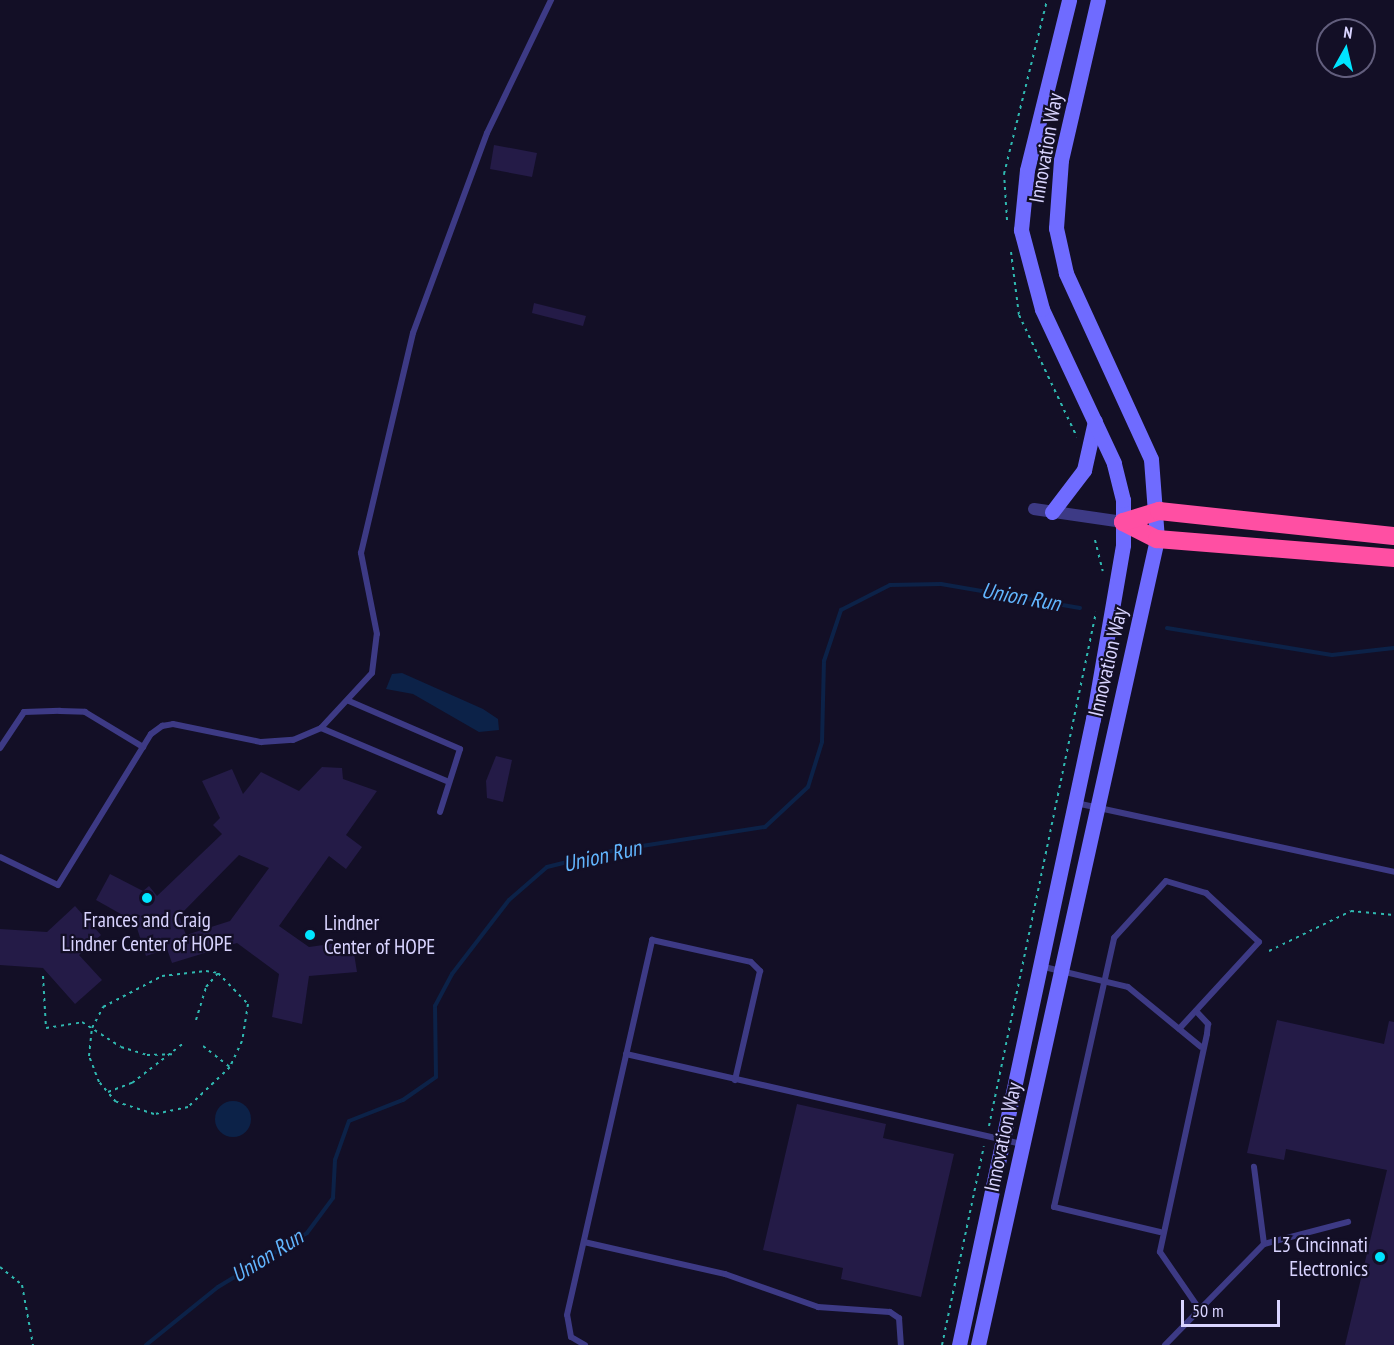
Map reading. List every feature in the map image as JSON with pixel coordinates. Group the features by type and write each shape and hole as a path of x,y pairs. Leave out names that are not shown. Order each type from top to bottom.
{"highway":[{"path":"1124,522 1158,511 1394,536"},
{"path":"1124,522 1157,539 1394,558"}],"main road":[{"name":"Innovation Way","path":"959,1345 1075,803 1124,522 1120,481 1095,421 1042,309 1021,230 1027,170 1069,0"},
{"name":"Innovation Way","path":"978,1345 1157,539 1158,511 1151,459 1066,273 1056,228 1061,160 1098,0"},
{"path":"1052,512 1084,470 1095,421"}],"street":[{"path":"1034,509 1124,522"}],"lane":[{"path":"0,856 50,886 62,883 150,734 173,724 261,742 293,740 321,728 349,701 372,673 377,653 361,553 413,333 478,154 551,0"},
{"path":"349,701 460,749 440,812"},
{"path":"0,748 24,712 60,711 85,712 143,747"},
{"path":"321,728 449,782"},
{"path":"1075,803 1394,872"},
{"path":"1160,1232 1054,1207 1114,938 1166,881 1206,893 1259,942 1179,1029"},
{"path":"585,1345 571,1337 566,1324 652,940 751,962 760,978 735,1080"},
{"path":"1039,966 1128,987 1201,1047"},
{"path":"1196,1011 1208,1024 1160,1232 1164,1266 1200,1310"},
{"path":"626,1054 1022,1144"},
{"path":"1254,1167 1264,1244"},
{"path":"1165,1345 1264,1244 1348,1222"},
{"path":"584,1242 725,1274 818,1307 890,1312 899,1318 901,1345"}],"path":[{"path":"1095,540 1103,574"},
{"path":"942,1345 1096,608"},
{"path":"1269,951 1351,911 1394,915"},
{"path":"196,1020 206,987 218,974"},
{"path":"218,974 248,1004 242,1041 230,1067 188,1107 154,1114 133,1111 108,1092 89,1056 92,1028 103,1007 123,992 162,976 218,974"},
{"path":"43,976 46,1028 82,1022 121,1047 147,1055 172,1054"},
{"path":"108,1092 172,1054 185,1042"},
{"path":"203,1046 230,1067"},
{"path":"0,1267 22,1285 33,1345"}],"water":[{"path":"402,673 483,709 498,719 499,730 479,732 413,694 386,689 392,674"},
{"path":"233,1101 246,1106 251,1119 246,1132 233,1137 220,1132 215,1119 220,1106"}],"building":[{"path":"494,145 537,153 532,177 490,169"},
{"path":"534,303 586,316 583,326 532,313"},
{"path":"496,756 512,760 503,802 487,798 486,781"},
{"name":"Frances and Craig Lindner Center of HOPE","path":"322,767 342,768 343,779 377,791 346,835 362,847 346,869 329,856 279,926 309,947 352,941 357,972 309,976 302,1024 272,1017 279,974 237,943 172,963 167,949 146,956 135,922 96,900 110,874 143,891 149,886 157,896 222,834 213,825 220,818 202,781 232,769 243,794 261,772 299,791","holes":["239,855 269,868 230,921 186,935 179,916"]},
{"name":"Frances and Craig Lindner Center of HOPE","path":"75,906 101,935 79,955 102,980 75,1004 43,968 0,965 0,929 47,932"},
{"name":"L3 Cincinnati Electronics","path":"1277,1020 1384,1044 1389,1021 1394,1022 1394,1345 1345,1345 1387,1170 1286,1149 1284,1160 1247,1153"},
{"path":"797,1104 886,1124 883,1138 954,1154 921,1297 841,1279 843,1268 763,1250"}],"waterway":[{"name":"Union Run","path":"146,1345 218,1287 307,1233 333,1198 335,1160 349,1121 403,1100 436,1077 435,1006 452,974 509,900 547,867 616,850 765,827 808,787 822,742 824,661 841,610 890,585 941,584 1080,608"},
{"name":"Union Run","path":"1167,628 1332,655 1394,648"}],"place":[{"name":"Frances and Craig Lindner Center of HOPE","path":"147,898"},
{"name":"Lindner Center of HOPE","path":"310,935"},
{"name":"L3 Cincinnati Electronics","path":"1380,1257"}]}
